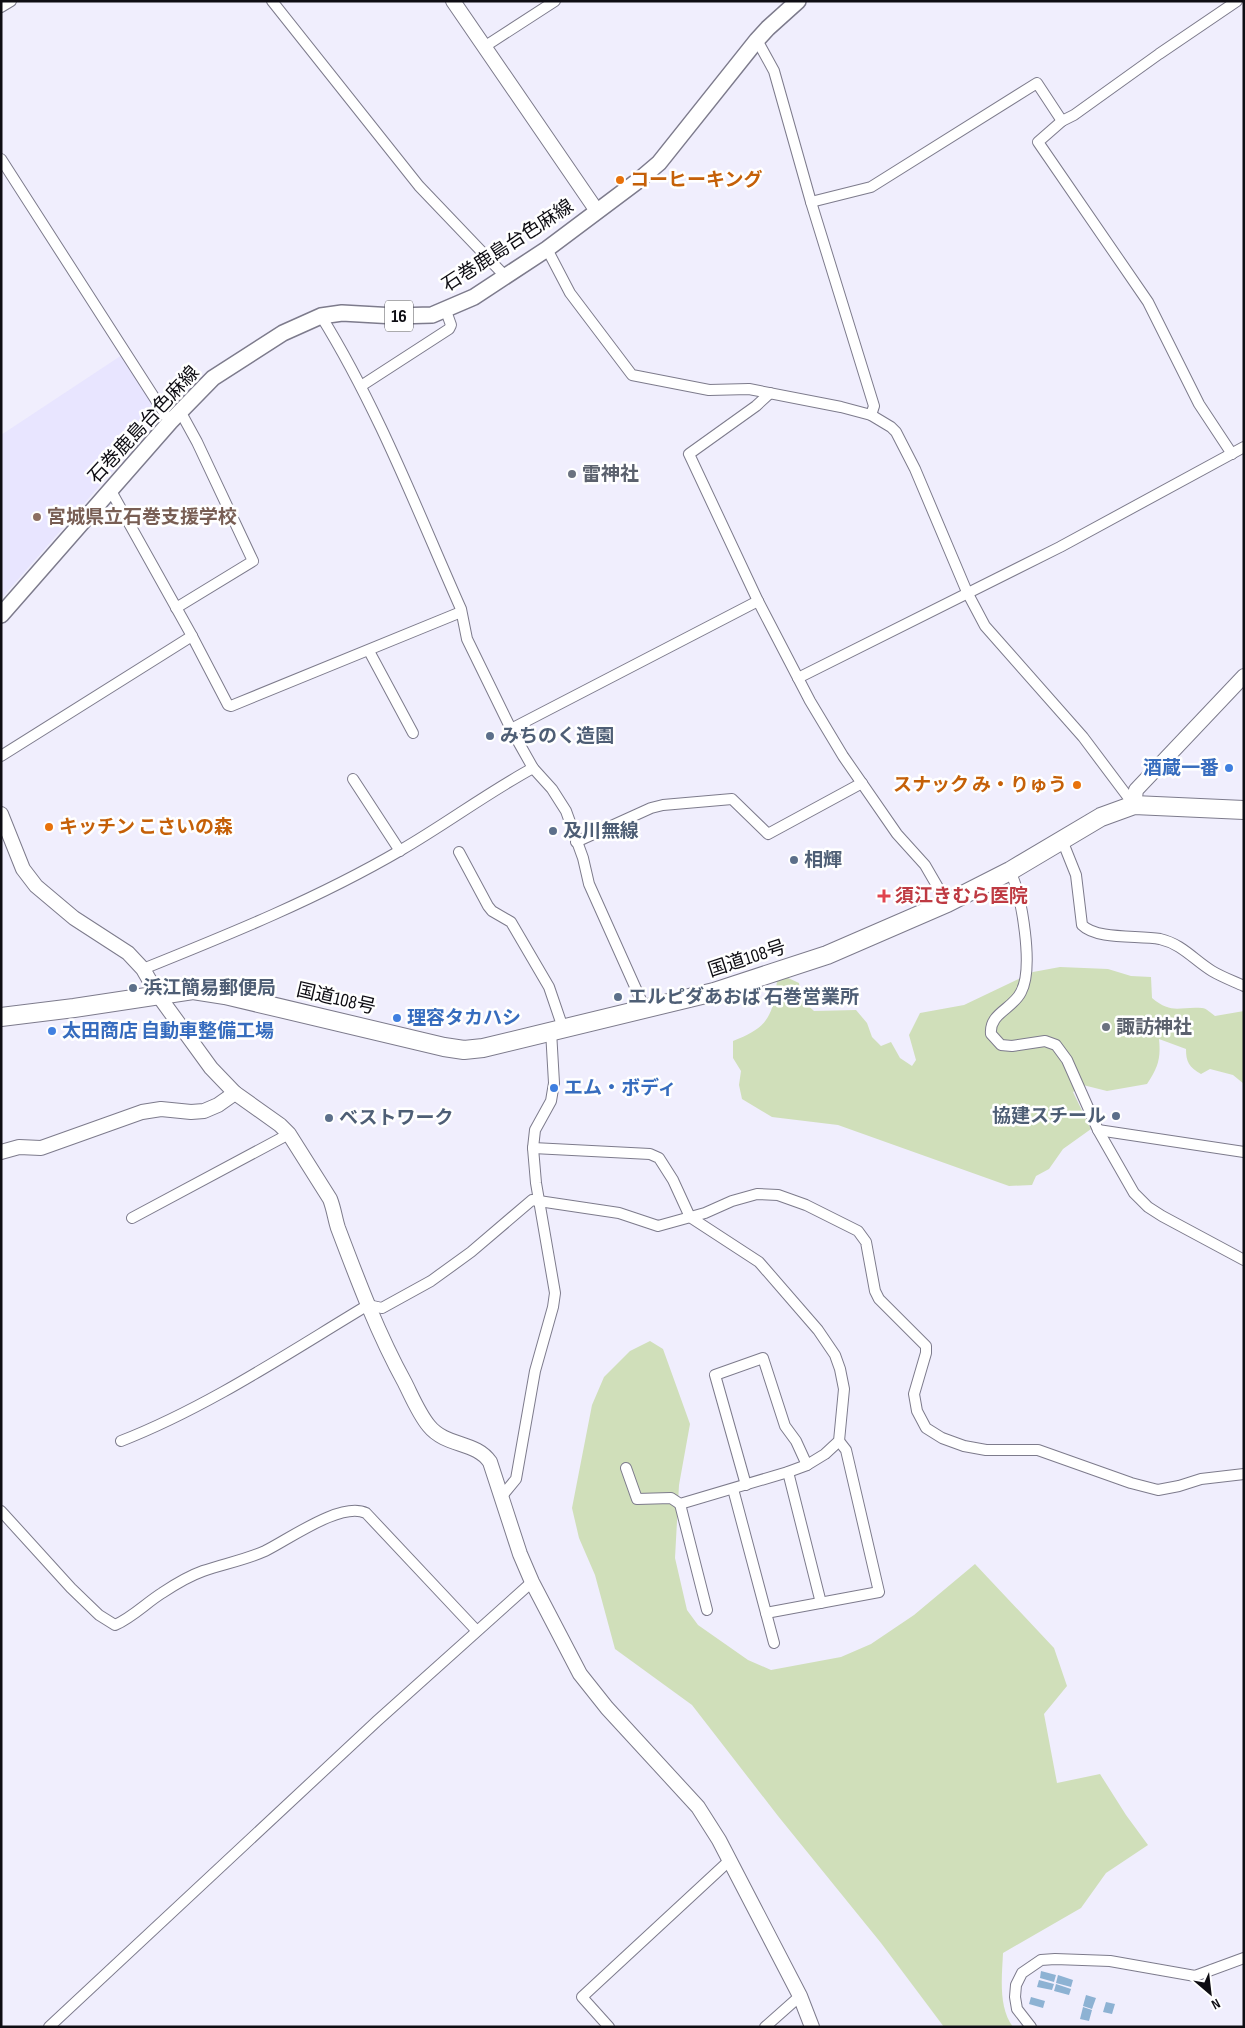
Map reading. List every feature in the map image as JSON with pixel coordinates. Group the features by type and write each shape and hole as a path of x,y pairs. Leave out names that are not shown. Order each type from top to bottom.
{"highway":[{"name":"国道108号","path":"1,1016 74,1008 193,990 210,992 444,1047 464,1050 484,1048 714,992 827,956 947,903 1010,871 1101,817 1134,805 1244,810"}],"main road":[{"name":"石巻鹿島台色麻線","path":"1,614 175,416 213,378 283,333 321,316 352,313 432,315 446,311 474,297 547,249 640,180 659,163 758,40 794,3"}],"street":[{"path":"1,7 11,1"},
{"path":"272,1 419,186 505,276"},
{"path":"453,1 597,212"},
{"path":"484,47 555,1"},
{"path":"1232,454 1199,404 1148,302 1038,142 1062,122 1237,1"},
{"path":"758,40 774,71 811,202 874,406 871,415"},
{"path":"811,202 871,187 1037,83 1062,122"},
{"path":"1,160 205,459 254,561 176,608"},
{"path":"547,249 570,293 632,375 709,390 748,389 841,407 871,415 891,427 896,432 919,478 967,592 985,626 1082,737 1134,805"},
{"path":"361,386 449,329 450,325 446,311"},
{"path":"321,316 361,386 453,591 461,612 467,638 510,729 533,768 552,789 566,811 583,858 589,884 645,1009"},
{"path":"770,393 756,406 689,454 758,601 798,678 843,756 897,834 925,865 947,903"},
{"path":"798,678 1060,547 1244,446"},
{"path":"111,490 192,636 226,702 231,706 461,612"},
{"path":"510,729 758,601"},
{"path":"1,756 192,636"},
{"path":"369,651 413,733"},
{"path":"1134,805 1136,790 1244,676"},
{"path":"143,969 283,912 400,851 478,800 533,768"},
{"path":"353,779 400,851"},
{"path":"576,842 657,806 732,799 768,834 862,783"},
{"path":"1,814 23,869 36,886 74,918 128,953 143,969 158,995 211,1068 235,1093 289,1134 330,1199 335,1210 337,1226 391,1358 429,1426 450,1442 476,1449 485,1454 490,1462 502,1496 510,1528 532,1582 580,1674 589,1689 698,1807 720,1840 800,1996 812,2027"},
{"path":"1062,840 1076,876 1082,925 1087,930 1094,933 1141,936 1162,940 1178,946 1212,971 1244,986"},
{"path":"459,852 488,906 492,911 510,922 549,987 557,1030 551,1101 535,1130 533,1148 555,1293 553,1307 535,1370 516,1479 502,1496"},
{"path":"1010,871 1017,888 1022,910 1026,979 1022,992 1014,1003 995,1018 991,1024 991,1034 1001,1045 1012,1046 1045,1040 1056,1046 1067,1060 1098,1130 1134,1193 1148,1207 1244,1260"},
{"path":"1,1152 19,1147 41,1148 142,1112 161,1109 191,1112 204,1111 218,1105 235,1093"},
{"path":"1098,1130 1244,1152"},
{"path":"132,1218 289,1134"},
{"path":"533,1148 650,1154 659,1158 673,1180 690,1217 759,1262 818,1330 835,1356 844,1389 839,1441 825,1454 807,1465 680,1504"},
{"path":"121,1441 143,1432 242,1381 368,1305 382,1308 431,1280 471,1252 532,1200 619,1213 658,1226 705,1213 732,1201 756,1194 778,1195 806,1205 858,1231 866,1242 875,1291 879,1299 926,1346 926,1353 914,1394 917,1411 926,1428 942,1438 964,1446 986,1450 1038,1450 1131,1483 1158,1490 1202,1479 1244,1474"},
{"path":"746,1485 715,1375 763,1358 785,1426 796,1440 807,1465"},
{"path":"766,1613 879,1592 846,1450 839,1441"},
{"path":"626,1468 637,1499 671,1498 680,1504 707,1610"},
{"path":"788,1472 821,1603"},
{"path":"733,1489 774,1643"},
{"path":"1,1511 71,1588 99,1615 115,1625 138,1612 162,1593 201,1572 263,1551 306,1526 346,1512 359,1510 366,1513 476,1630"},
{"path":"49,2027 476,1630 532,1582"},
{"path":"609,2027 582,1997 730,1860"},
{"path":"1031,2027 1018,2009 1014,1997 1022,1973 1041,1960 1055,1958 1110,1961 1195,1976 1244,1958"},
{"path":"765,2027 800,1996"}],"shaded area":[{"name":"宮城県立石巻支援学校","path":"122,355 161,415 1,599 1,435"}],"green space":[{"path":"1060,967 1108,969 1131,976 1151,977 1152,998 1171,1008 1204,1008 1215,1016 1244,1011 1244,1084 1233,1075 1210,1069 1201,1074 1189,1064 1186,1049 1159,1039 1160,1052 1158,1063 1147,1084 1107,1091 1083,1085 1073,1092 1091,1129 1063,1149 1049,1169 1036,1176 1032,1185 1009,1186 838,1125 772,1117 742,1099 739,1085 741,1071 733,1058 733,1041 754,1031 766,1020 773,1004 777,981 786,977 799,983 801,999 814,1011 856,1010 867,1023 872,1037 881,1046 891,1042 900,1058 912,1066 916,1060 909,1035 920,1013 964,1005 1033,972"},
{"path":"650,1341 663,1349 690,1424 679,1485 675,1558 687,1610 698,1625 748,1660 771,1670 841,1657 871,1644 914,1615 975,1564 1054,1648 1067,1686 1044,1714 1057,1783 1100,1774 1148,1845 1106,1873 1081,1908 1003,1953 1003,2001 1008,2019 1013,2027 944,2027 881,1943 778,1816 692,1705 615,1649 595,1575 579,1538 572,1508 592,1405 604,1377 630,1351"}],"water":[{"path":"1041,1971 1056,1975 1054,1982 1040,1978"},
{"path":"1058,1975 1073,1980 1071,1987 1056,1983"},
{"path":"1039,1980 1054,1984 1052,1990 1037,1987"},
{"path":"1056,1984 1071,1989 1069,1995 1054,1991"},
{"path":"1086,1995 1096,1998 1092,2009 1083,2006"},
{"path":"1031,1997 1045,2001 1043,2008 1029,2004"},
{"path":"1106,2002 1115,2004 1112,2014 1103,2012"},
{"path":"1083,2007 1092,2010 1089,2021 1080,2019"}],"place":[{"name":"コーヒーキング","path":"620,180"},
{"name":"雷神社","path":"572,474"},
{"name":"宮城県立石巻支援学校","path":"37,517"},
{"name":"みちのく造園","path":"490,736"},
{"name":"酒蔵一番","path":"1229,768"},
{"name":"スナック み・りゅう","path":"1077,785"},
{"name":"キッチン こさいの森","path":"49,827"},
{"name":"及川無線","path":"553,831"},
{"name":"相輝","path":"794,860"},
{"name":"須江きむら医院","path":"884,896"},
{"name":"浜江簡易郵便局","path":"133,988"},
{"name":"エルピダあおば 石巻営業所","path":"618,997"},
{"name":"理容タカハシ","path":"397,1018"},
{"name":"諏訪神社","path":"1106,1027"},
{"name":"太田商店 自動車整備工場","path":"52,1031"},
{"name":"エム・ボディ","path":"554,1088"},
{"name":"協建スチール","path":"1116,1116"},
{"name":"ベストワーク","path":"329,1118"}]}
